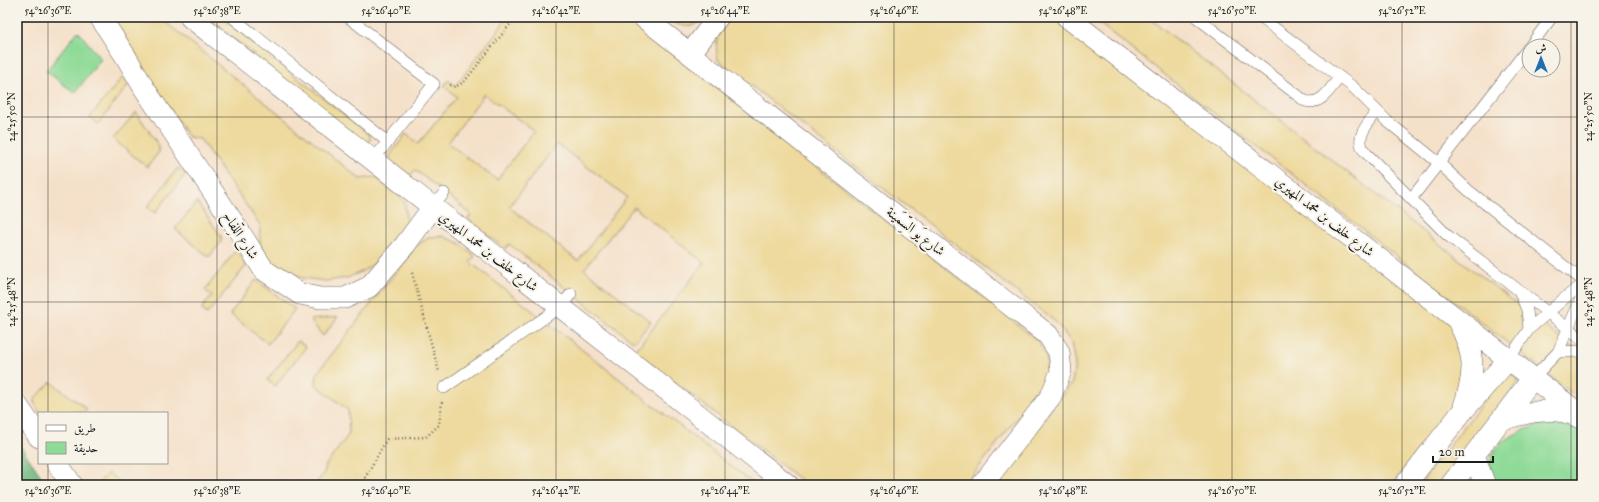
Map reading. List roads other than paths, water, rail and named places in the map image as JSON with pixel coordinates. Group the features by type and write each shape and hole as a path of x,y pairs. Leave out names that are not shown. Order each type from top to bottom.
{"street":[{"name":"شارع اللِّفاح","path":"100,17 126,56 144,88 240,231 264,270 300,294 320,298 344,298 369,287 405,245 439,200"},
{"name":"شارع خلف بن محمد المهيري","path":"190,17 374,160 439,200 566,300 788,485"},
{"name":"شارع يَو السِّمَينة","path":"643,17 1048,335 1059,352 1061,371 1051,396 982,485"},
{"path":"690,54 718,17"},
{"name":"شارع خلف بن محمد المهيري","path":"1067,17 1582,417"},
{"path":"1455,317 1467,337 1472,360 1471,384 1461,413"},
{"path":"1405,485 1461,413 1509,359"},
{"path":"1451,485 1533,378"},
{"path":"17,405 38,436"},
{"path":"1501,420 1516,416 1550,411 1582,417"},
{"path":"1474,455 1485,485"},
{"path":"58,464 72,485"}],"lane":[{"path":"232,17 388,142"},
{"path":"348,17 434,84 374,160"},
{"path":"1196,17 1305,101 1310,103 1322,99 1340,77"},
{"path":"1260,17 1340,77 1368,101 1387,121 1439,163 1468,190 1582,280"},
{"path":"1536,38 1552,17"},
{"path":"1411,199 1521,57"},
{"path":"1377,111 1361,136 1361,145 1365,152 1447,235 1519,292 1582,339"},
{"path":"1509,359 1529,329 1582,285"},
{"path":"1519,292 1527,310 1529,329"},
{"path":"1533,378 1558,352 1582,296"},
{"path":"444,388 566,300"},
{"path":"1558,352 1582,351"}]}
